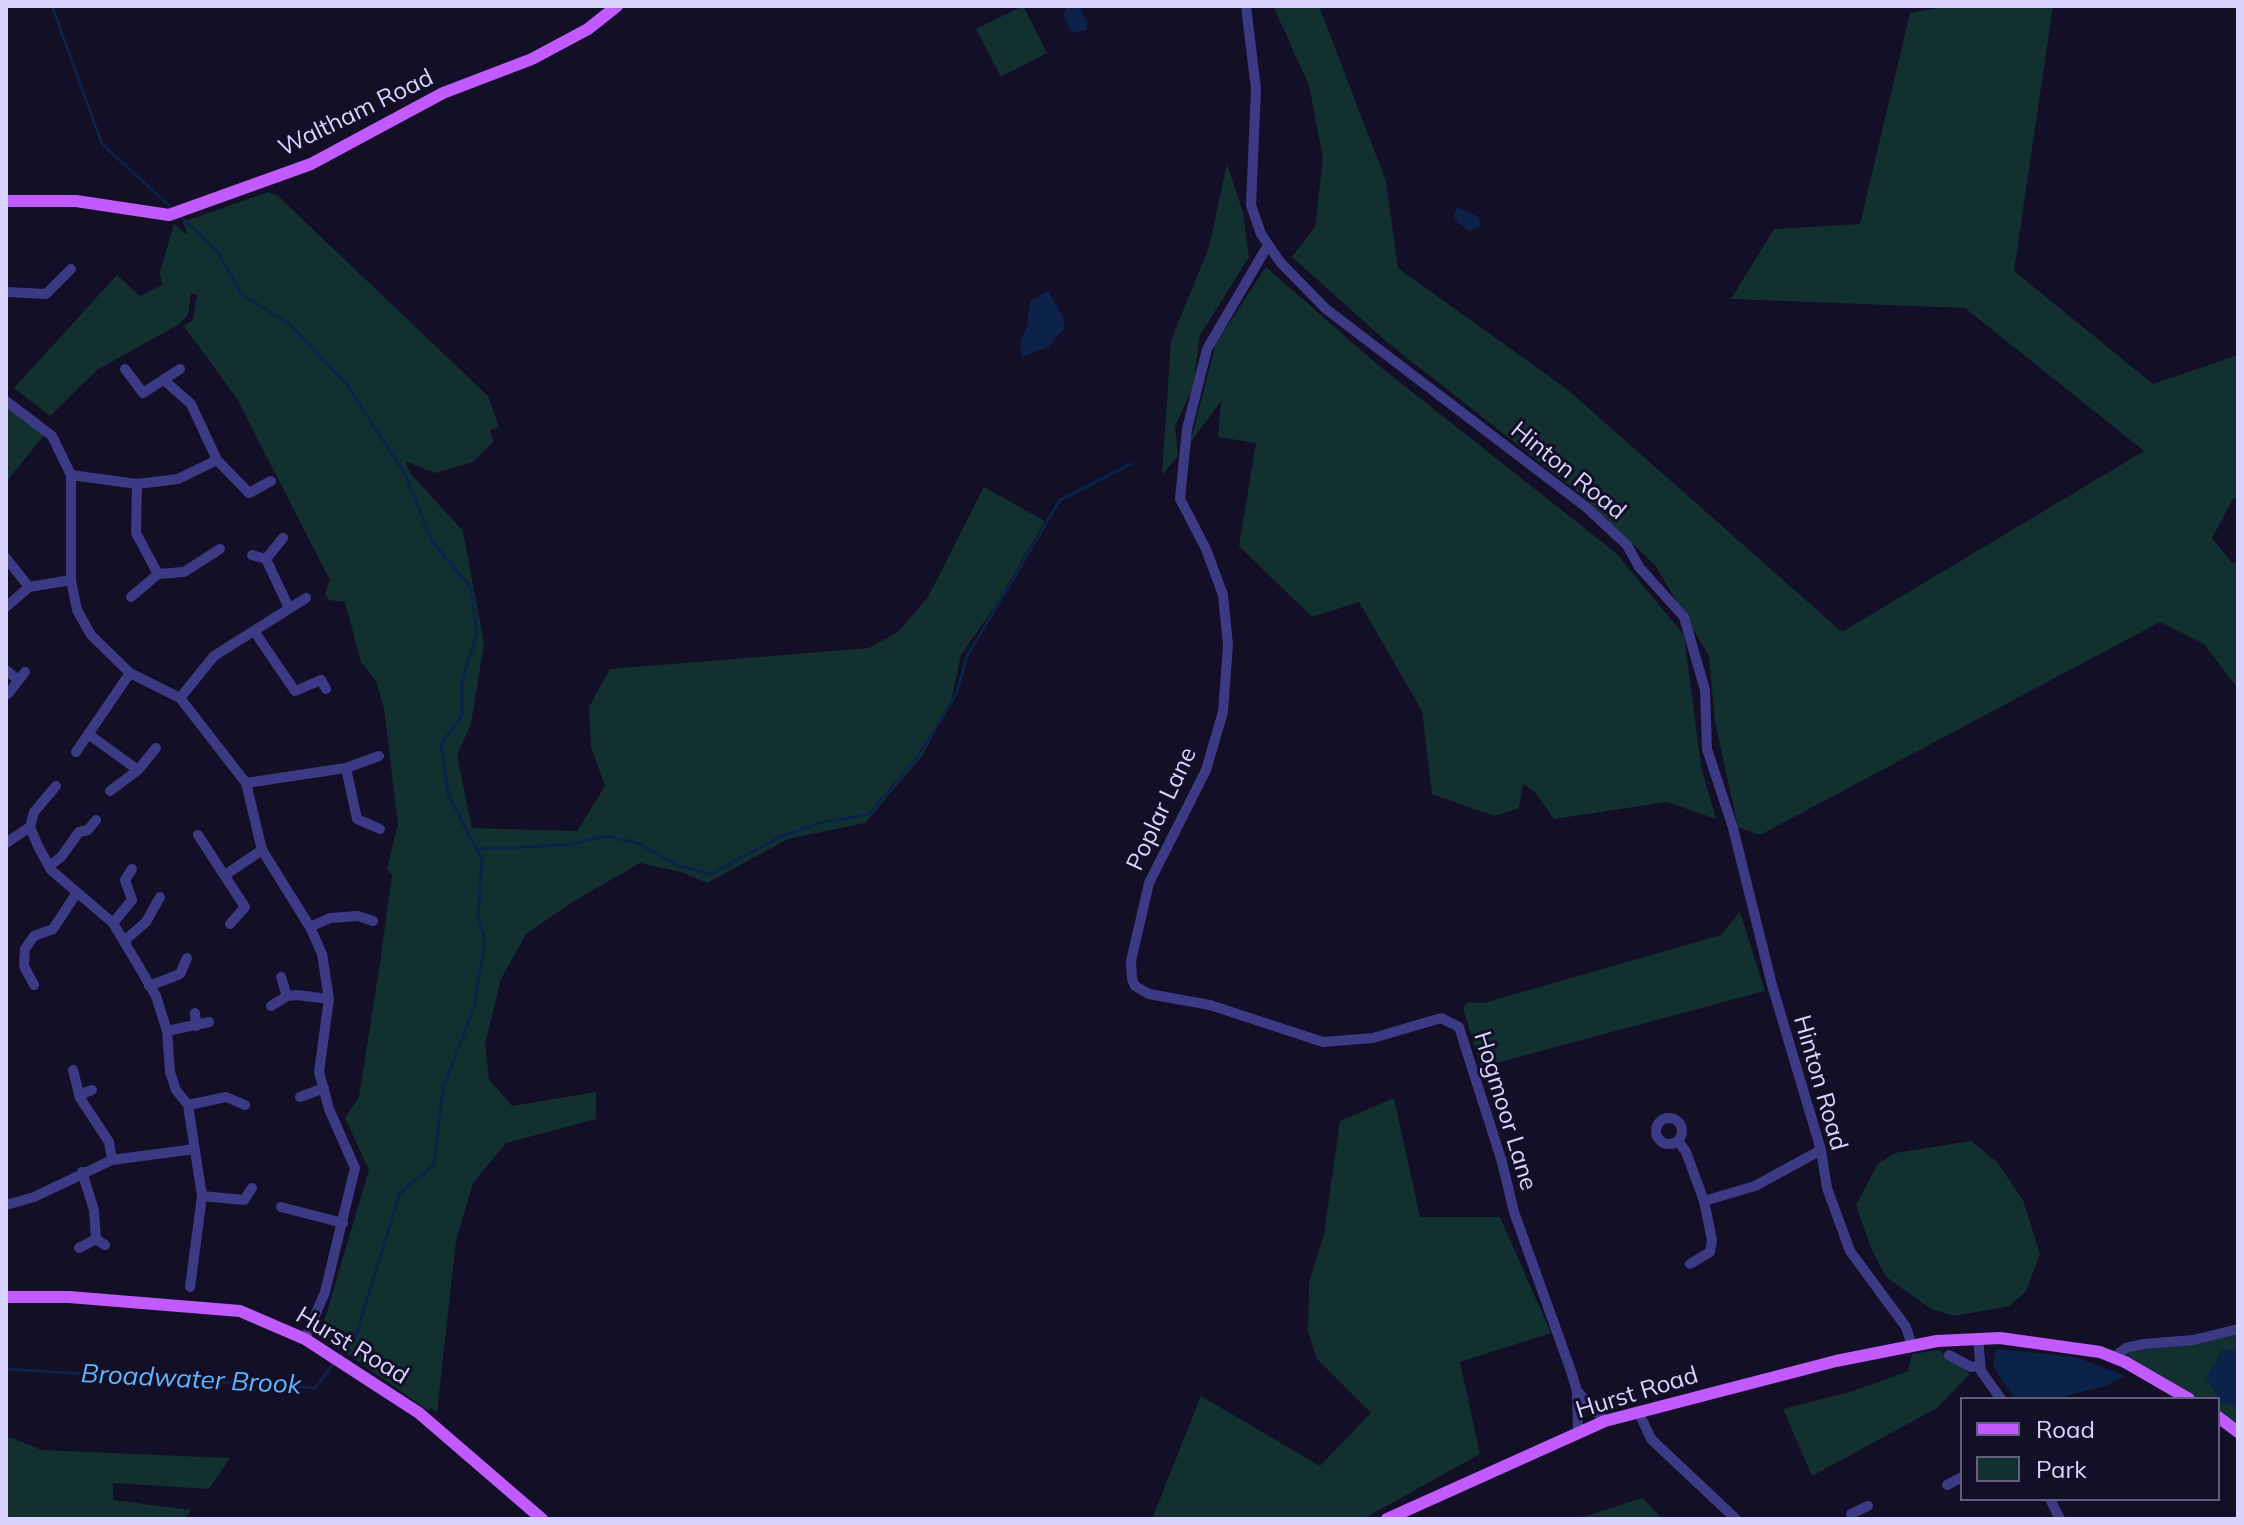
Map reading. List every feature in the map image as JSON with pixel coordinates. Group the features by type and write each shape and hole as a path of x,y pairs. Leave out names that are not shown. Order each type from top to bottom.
{"main road":[{"name":"Waltham Road","path":"6,201 76,201 170,215 311,164 443,93 532,59 588,29 617,6"},
{"name":"Hurst Road","path":"6,1297 69,1297 240,1311 328,1352 436,1426 542,1519"},
{"name":"Hurst Road","path":"1387,1519 1605,1421 1809,1367 1912,1346 1978,1338 2073,1346 2114,1357 2185,1397"},
{"path":"2220,1418 2238,1432"}],"street":[{"name":"Hinton Road","path":"1246,6 1256,89 1251,205 1268,245 1326,309 1586,507 1627,545 1639,567 1684,617 1705,690 1707,749 1733,828 1772,985 1821,1150 1827,1188 1850,1251 1906,1327 1912,1346"},
{"name":"Poplar Lane","path":"1135,986 1131,961 1145,897 1206,770 1224,697 1228,645 1223,595 1206,549 1180,499 1187,429 1207,349 1268,245"},
{"path":"6,292 46,294 63,286 71,269"},
{"path":"125,369 143,393 180,369"},
{"path":"164,380 191,404 217,460 249,493 271,481"},
{"path":"6,401 52,436 71,475 71,580 77,610 91,635 130,673 180,698 246,783 262,850 310,927 322,954 329,999 319,1072 355,1168 325,1292 305,1339"},
{"path":"71,475 137,484 178,479 217,460"},
{"path":"137,484 136,533 158,574"},
{"path":"266,559 283,538"},
{"path":"131,597 158,574 184,572 220,549"},
{"path":"252,555 266,559 289,608"},
{"path":"6,558 29,587"},
{"path":"6,607 29,587 71,580"},
{"path":"180,698 214,656 306,598"},
{"path":"254,631 295,691 299,702"},
{"path":"6,670 22,676 8,694"},
{"path":"76,752 130,673"},
{"path":"295,691 323,685"},
{"path":"88,734 138,770"},
{"path":"110,791 138,770 156,748"},
{"path":"246,783 346,768 379,756"},
{"path":"346,768 357,819"},
{"path":"56,786 34,812 30,827 49,866 76,894 96,905 124,941 149,986 167,1031 170,1072 176,1090 188,1105 202,1196 200,1246 190,1287"},
{"path":"347,825 357,819"},
{"path":"357,819 380,829"},
{"path":"49,866 61,857 79,832 88,830 96,820"},
{"path":"6,843 30,827"},
{"path":"198,835 245,907 230,924"},
{"path":"225,875 262,850"},
{"path":"113,923 132,900 125,880 132,869"},
{"path":"34,985 24,966 25,949 34,936 53,929 76,894"},
{"path":"124,941 146,922 160,897"},
{"path":"310,927 330,918 358,916 373,921"},
{"path":"149,986 180,974 187,958"},
{"path":"281,977 287,996"},
{"name":"Hogmoor Lane","path":"1135,986 1149,994 1210,1005 1323,1042 1373,1038 1441,1018 1456,1024 1466,1045 1514,1212 1554,1318 1577,1391 1578,1433"},
{"path":"271,1006 287,996 329,999"},
{"path":"195,1013 196,1026"},
{"path":"167,1031 209,1022"},
{"path":"73,1070 79,1095 109,1142 112,1160"},
{"path":"300,1097 324,1088"},
{"path":"79,1095 92,1090"},
{"path":"188,1105 226,1097 245,1105"},
{"path":"1678,1141 1686,1152 1704,1201 1712,1246 1706,1255 1690,1264"},
{"path":"6,1205 34,1197 112,1160 195,1149"},
{"path":"1704,1201 1755,1186 1821,1150"},
{"path":"79,1248 100,1242 82,1172"},
{"path":"202,1196 244,1200 252,1188"},
{"path":"281,1207 343,1223"},
{"path":"2114,1357 2126,1348 2193,1340 2238,1329"},
{"path":"1978,1338 1980,1366 2000,1397"},
{"path":"1949,1355 1971,1367 1980,1366"},
{"name":"Hogmoor Lane","path":"1577,1391 1605,1421"},
{"path":"1639,1413 1651,1439 1736,1519"},
{"path":"1947,1485 1960,1478"},
{"path":"2051,1501 2060,1519"},
{"path":"1853,1519 1851,1514 1868,1506"}],"green space":[{"path":"1023,6 1047,53 1001,77 976,29"},
{"path":"1273,6 1319,6 1386,181 1398,268 1568,390 1842,632 2144,451 1965,308 1731,299 1774,229 1860,224 1910,13 1949,6 2053,6 2014,271 2153,384 2238,355 2238,497 2233,499 2212,538 2232,563 2238,561 2238,696 2236,686 2204,644 2160,622 1760,835 1738,827 1715,722 1709,656 1655,565 1580,494 1387,342 1292,257 1315,227 1323,158 1309,85"},
{"path":"1227,164 1243,212 1249,257 1200,335 1193,388 1175,426 1178,456 1162,475 1171,340 1209,247"},
{"path":"268,192 278,196 488,396 499,427 490,430 493,442 473,462 435,473 405,461 411,474 463,531 484,644 471,724 457,755 472,828 577,831 605,786 591,748 589,707 610,669 869,648 899,631 928,597 984,487 1045,521 995,606 961,655 951,702 922,756 865,823 788,839 707,883 681,872 640,863 574,901 526,934 501,979 485,1044 489,1079 512,1106 596,1092 596,1119 506,1143 473,1183 456,1241 437,1412 430,1407 429,1411 320,1335 369,1170 345,1118 359,1097 392,875 387,869 398,824 384,709 376,681 361,662 345,602 329,600 325,594 330,580 237,399 184,326 193,320 197,295 191,293 188,315 176,326 97,370 50,416 14,388 117,275 140,296 162,285 160,272 174,224 188,236 183,222"},
{"path":"1266,267 1378,365 1616,553 1684,635 1701,766 1716,819 1667,802 1554,819 1535,792 1523,784 1519,808 1494,816 1432,794 1422,711 1359,602 1312,617 1239,546 1256,443 1218,437 1221,401 1190,443 1216,343"},
{"path":"6,407 46,433 6,482"},
{"path":"1740,912 1765,991 1481,1067 1463,1008 1467,1002 1484,1003 1721,935"},
{"path":"1394,1098 1420,1217 1500,1217 1551,1333 1460,1362 1480,1454 1363,1519 1152,1519 1201,1396 1320,1466 1371,1413 1317,1359 1308,1332 1309,1283 1324,1234 1340,1121"},
{"path":"1971,1141 1997,1162 2023,1200 2040,1254 2026,1291 2010,1306 1954,1316 1931,1309 1886,1277 1871,1248 1856,1205 1878,1164 1895,1153"},
{"path":"2238,1332 2238,1351 2222,1350 2221,1402 2238,1406 2238,1426 2220,1412 2220,1397 2195,1397 2117,1355"},
{"path":"1939,1350 1970,1374 1937,1408 1812,1476 1783,1409 1850,1392 1908,1371 1912,1354"},
{"path":"6,1436 42,1450 230,1458 209,1489 113,1483 113,1500 191,1510 186,1519 25,1519 6,1517"},
{"path":"1642,1498 1663,1519 1577,1519"}],"water":[{"path":"1068,6 1079,6 1088,23 1086,30 1074,33 1069,28 1063,14"},
{"path":"1457,207 1479,217 1481,225 1469,232 1453,217"},
{"path":"1048,291 1064,318 1064,329 1049,347 1021,357 1020,342 1027,326 1030,301"},
{"path":"1996,1349 2076,1357 2125,1376 2106,1386 2061,1397 2014,1397 1993,1366"},
{"path":"2222,1350 2238,1351 2238,1406 2221,1403 2206,1377"}],"waterway":[{"name":"Broadwater Brook","path":"52,6 102,144 174,210"},
{"name":"Broadwater Brook","path":"179,215 218,252 241,294 288,323 345,382 405,474 432,541 471,588 477,633 462,680 462,716 441,744 448,794 482,860 478,918 485,940 474,1007 443,1088 434,1165 400,1193 356,1335 340,1356"},
{"path":"477,849 568,845 606,836 637,843 679,866 711,874 778,838 819,823 869,814 916,759 957,693 966,658 1060,500 1131,464"},
{"name":"Broadwater Brook","path":"6,1369 315,1388 335,1362"}]}
